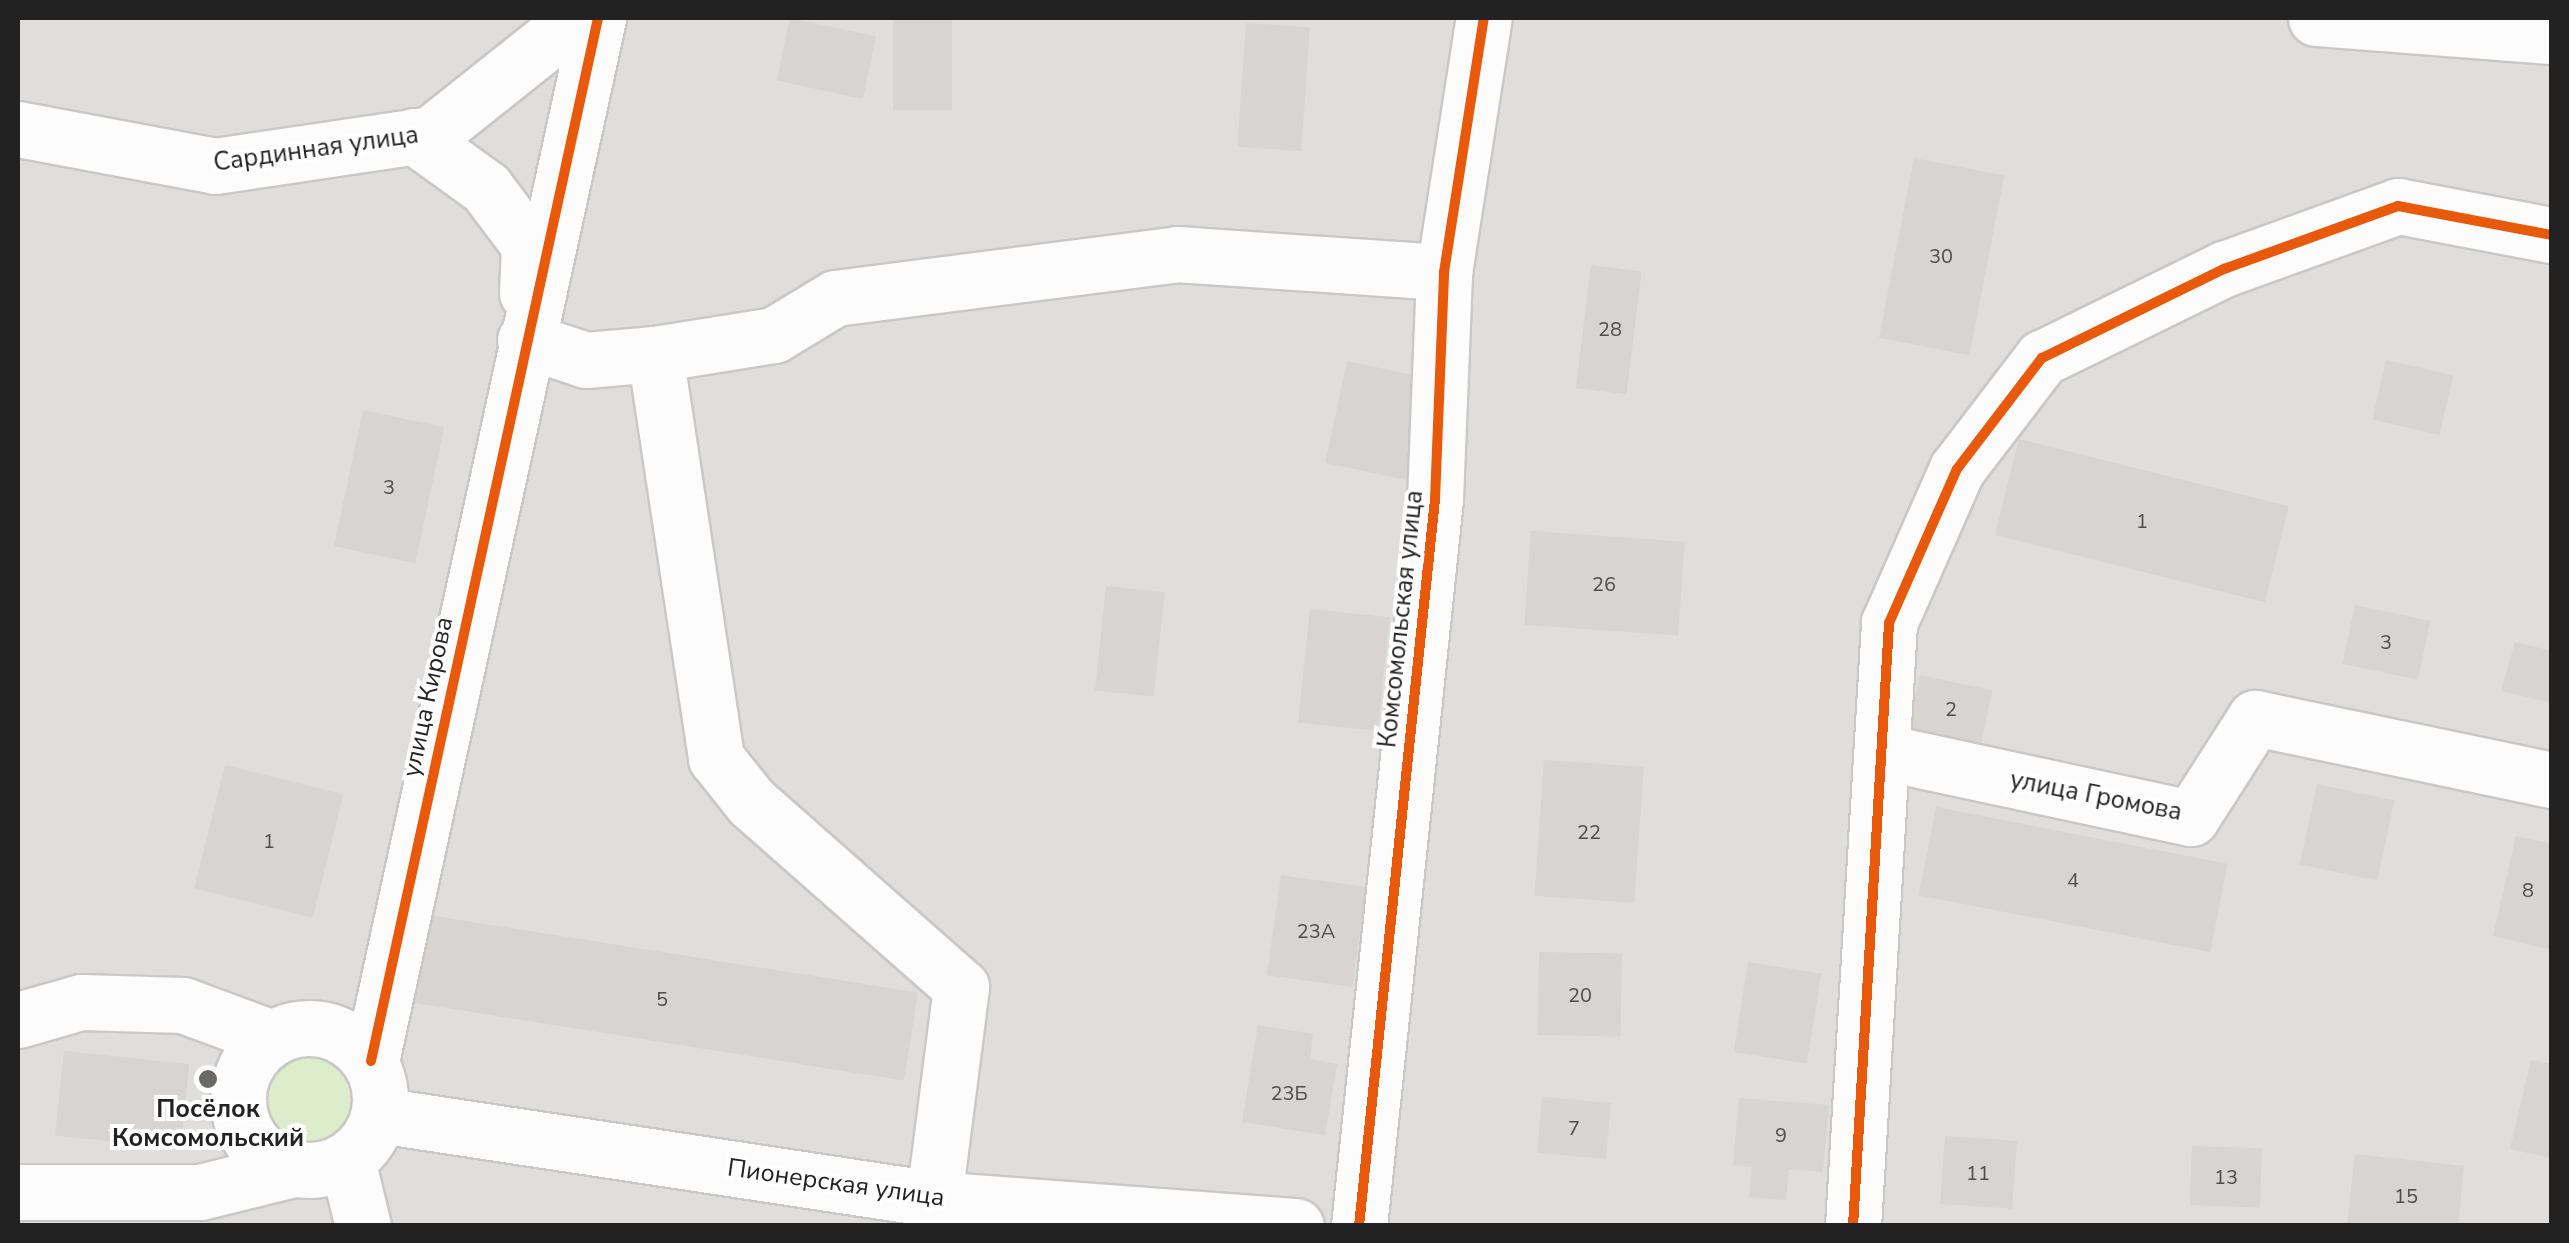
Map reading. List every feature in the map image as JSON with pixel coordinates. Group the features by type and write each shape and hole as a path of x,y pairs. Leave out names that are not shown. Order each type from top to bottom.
{"street":[{"name":"Сардинная улица","path":"18,129 215,166 430,134 531,32 577,18"},
{"path":"525,340 598,18"},
{"name":"Комсомольская улица","path":"1358,1226 1434,499 1444,272 1484,18"},
{"path":"2316,18 2552,36"},
{"path":"414,136 486,188 529,246 525,340"},
{"path":"1853,1226 1889,623 1957,469 2042,358 2224,270 2398,206 2552,236"},
{"path":"525,340 586,360 655,354 774,335 835,298 888,298 988,273 1070,272 1177,254 1444,272"},
{"name":"улица Кирова","path":"371,1061 525,340"},
{"path":"655,354 716,758 751,802 961,986 934,1199"},
{"name":"улица Громова","path":"1884,752 2191,818 2254,718 2552,780"},
{"path":"18,1020 81,1002 183,1005 272,1038 326,1029 371,1061 379,1115 347,1160 200,1192 18,1192"},
{"path":"272,1038 240,1081 238,1110 268,1157 293,1169"},
{"name":"Пионерская улица","path":"379,1115 934,1199 1296,1226"},
{"path":"347,1160 364,1226"}],"shaded area":[{"path":"18,18 2551,18 2551,1225 18,1225"}],"green space":[{"path":"302,1056 318,1056 341,1068 350,1082 350,1116 341,1130 318,1142 302,1142 286,1135 274,1123 267,1107 267,1091 274,1075 286,1063"}],"building":[{"path":"790,18 876,36 863,99 777,81"},
{"path":"893,18 952,18 952,110 893,110"},
{"path":"1246,23 1310,27 1301,151 1237,147"},
{"path":"1914,158 2004,176 1969,355 1879,338"},
{"path":"1591,265 1642,271 1627,394 1576,388"},
{"path":"2386,360 2453,376 2440,435 2372,419"},
{"path":"1347,361 1436,380 1414,482 1325,463"},
{"path":"363,410 444,427 415,563 334,546"},
{"path":"2019,439 2289,506 2265,602 1995,535"},
{"path":"1531,531 1685,542 1678,636 1524,625"},
{"path":"1106,586 1165,592 1154,697 1095,690"},
{"path":"2355,605 2430,621 2418,680 2343,664"},
{"path":"1310,609 1390,617 1378,731 1298,722"},
{"path":"2515,642 2552,651 2552,703 2501,691"},
{"path":"1920,675 1992,690 1981,744 1909,729"},
{"path":"1544,760 1644,767 1634,903 1535,896"},
{"path":"225,765 343,795 313,918 194,888"},
{"path":"2317,784 2394,800 2377,881 2300,864"},
{"path":"1936,807 2228,864 2210,952 1919,895"},
{"path":"2516,836 2552,844 2552,950 2493,936"},
{"path":"1281,875 1366,887 1352,987 1267,975"},
{"path":"422,914 918,993 904,1080 408,1002"},
{"path":"1539,952 1622,953 1621,1036 1538,1035"},
{"path":"1748,962 1821,974 1807,1063 1734,1052"},
{"path":"1258,1025 1313,1034 1310,1059 1337,1064 1325,1135 1242,1122"},
{"path":"64,1051 189,1064 180,1149 55,1136"},
{"path":"2531,1060 2552,1064 2552,1158 2510,1149"},
{"path":"1542,1097 1611,1103 1606,1159 1537,1153"},
{"path":"1739,1098 1829,1105 1823,1172 1789,1169 1786,1200 1749,1197 1752,1167 1733,1165"},
{"path":"1945,1136 2017,1141 2012,1209 1940,1204"},
{"path":"2192,1146 2262,1148 2260,1207 2190,1205"},
{"path":"2355,1154 2464,1166 2458,1226 2347,1226"}],"cycle path":[{"path":"371,1061 598,18"},
{"path":"1359,1226 1435,499 1444,272 1484,18"},
{"path":"1853,1226 1889,623 1957,469 2042,358 2224,269 2398,206 2552,235"}],"place":[{"name":"Посёлок Комсомольский","path":"208,1079"}]}
